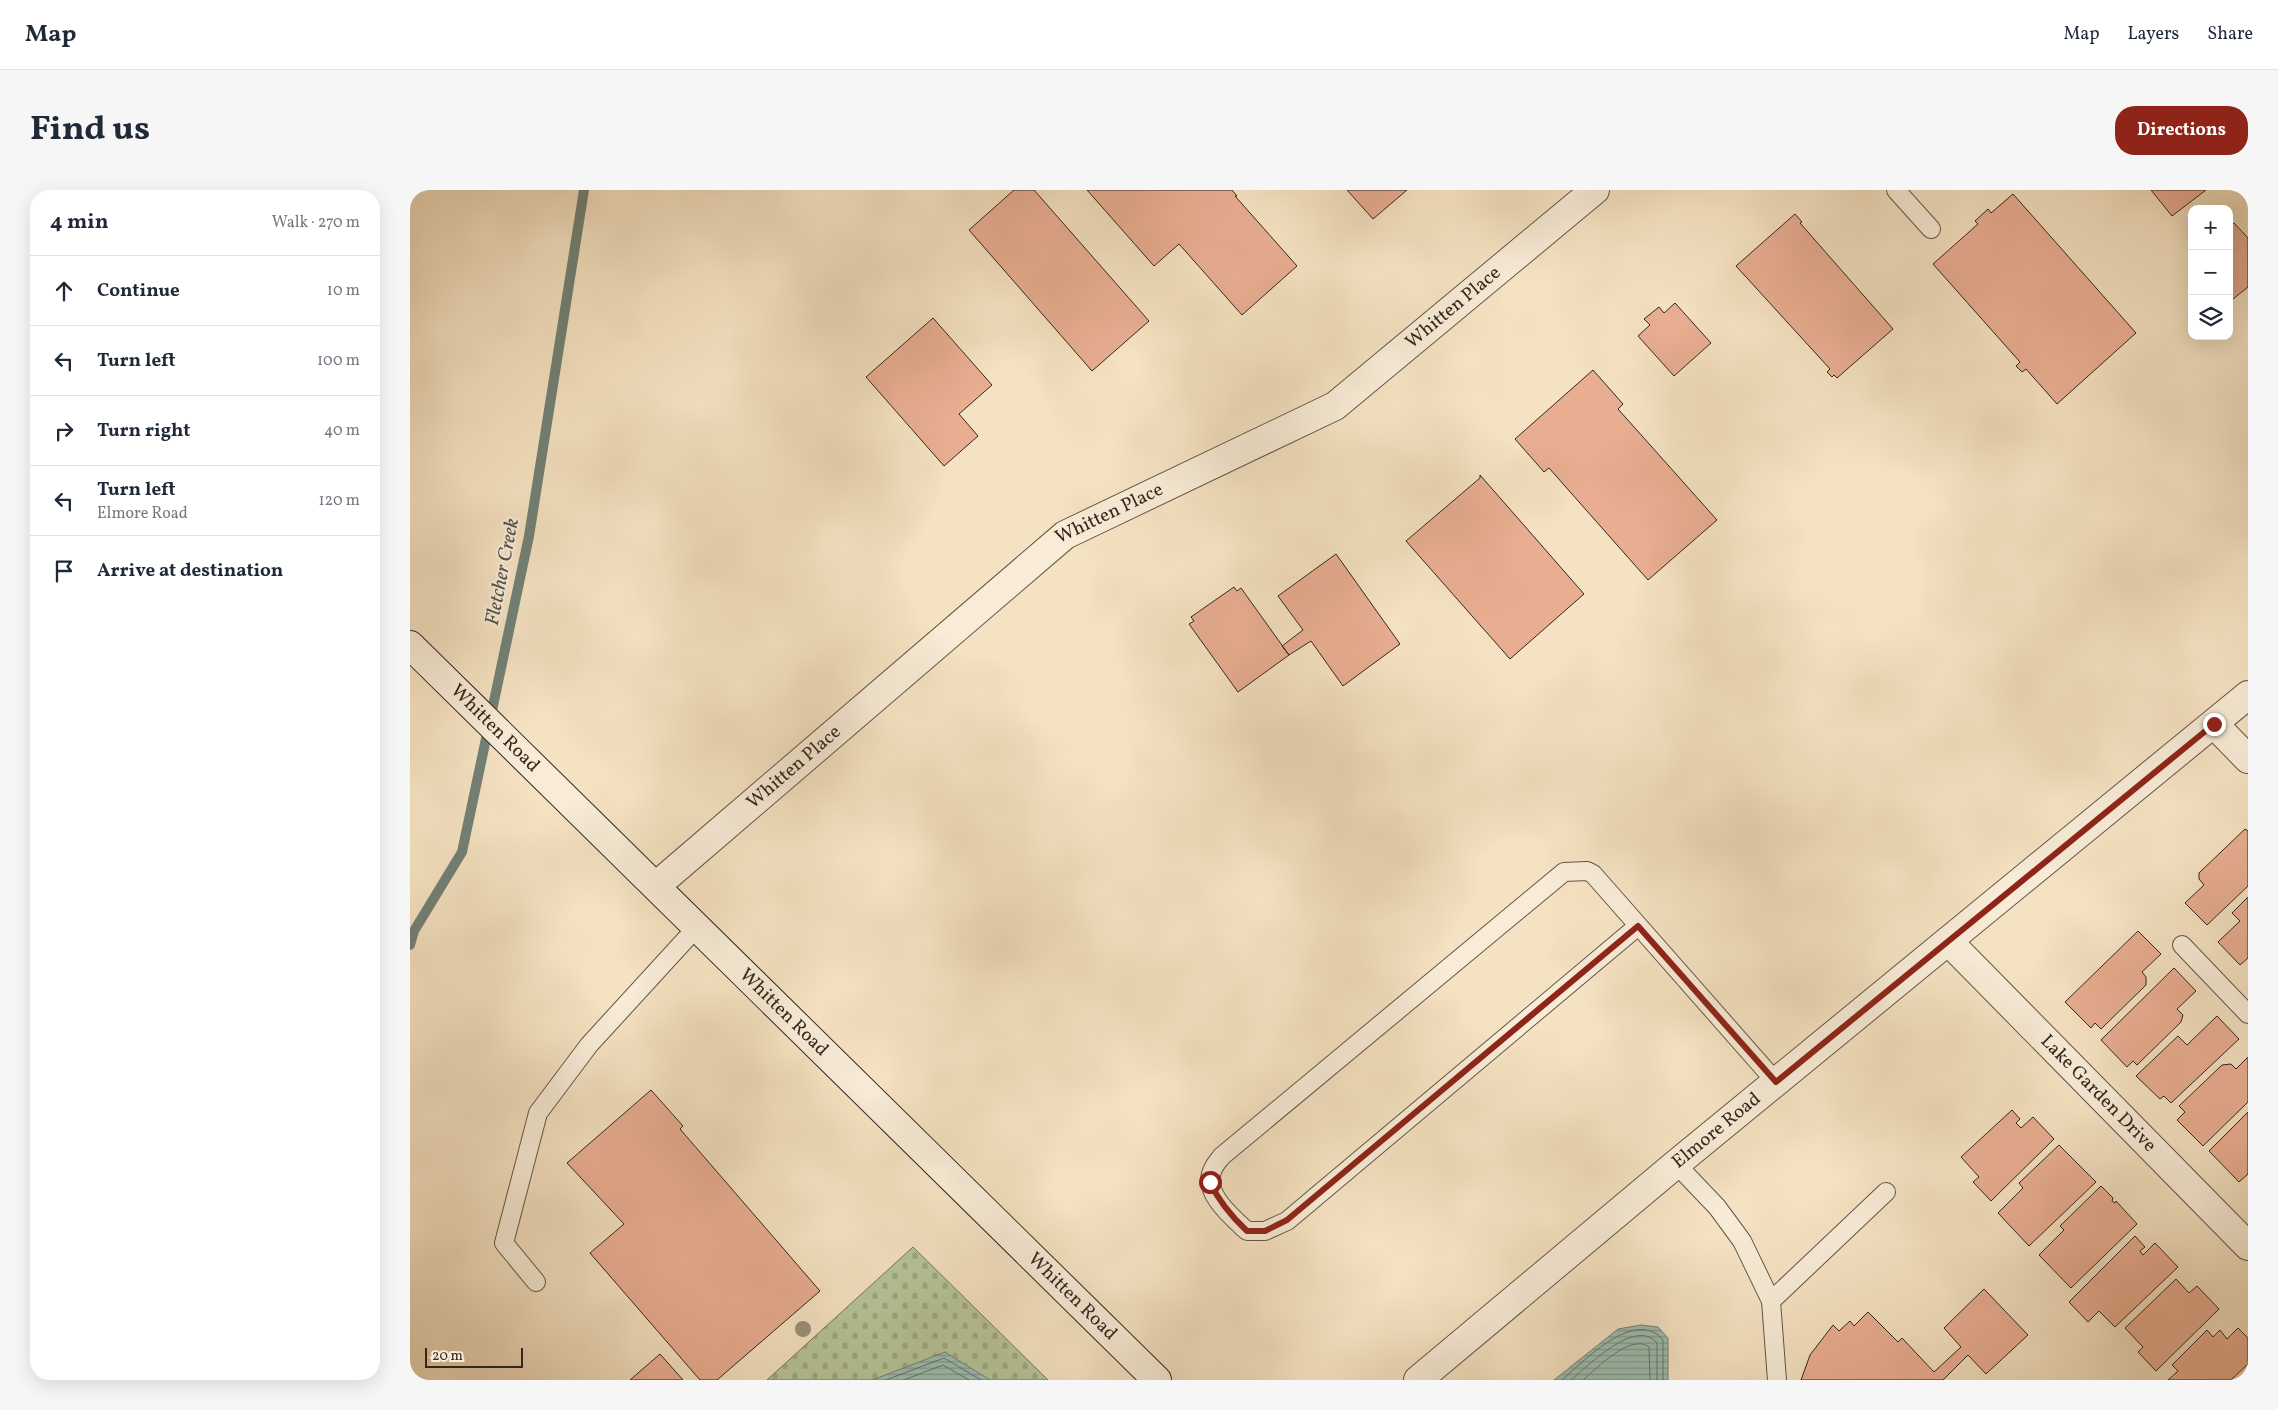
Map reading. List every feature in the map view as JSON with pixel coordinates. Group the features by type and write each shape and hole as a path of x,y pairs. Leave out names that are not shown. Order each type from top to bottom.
{"street":[{"name":"Whitten Place","path":"656,886 1064,535 1335,406 1594,190"},
{"name":"Whitten Road","path":"410,645 1158,1380"},
{"name":"Elmore Road","path":"1418,1380 1676,1164 2248,695"},
{"path":"2214,724 2248,759"},
{"name":"Lake Garden Drive","path":"1948,941 2248,1246"}],"lane":[{"path":"1896,190 1931,229"},
{"path":"1638,926 1287,1220 1265,1231 1247,1231 1218,1200 1210,1182 1212,1169 1222,1156 1564,872 1587,871 1592,874 1638,926 1776,1082"},
{"path":"536,1282 504,1243 538,1113 589,1045 698,927"},
{"path":"2182,945 2248,1014"},
{"path":"1676,1164 1717,1207 1742,1240 1771,1301 1777,1380"},
{"path":"1771,1301 1886,1192"}],"green space":[{"path":"913,1247 1048,1380 767,1380"}],"water":[{"path":"1641,1325 1658,1327 1668,1338 1668,1380 1554,1380 1618,1329"},
{"path":"945,1352 990,1380 873,1380 875,1379"}],"building":[{"path":"1014,190 1034,190 1149,321 1092,371 969,230"},
{"path":"1087,190 1232,190 1237,196 1235,196 1297,266 1242,315 1179,244 1154,266"},
{"path":"1347,190 1407,190 1373,219"},
{"path":"2151,190 2206,190 2172,216"},
{"path":"2013,194 2136,333 2057,404 2026,369 2022,372 2016,366 2020,362 1933,264 1978,224 1975,221 1988,209 1991,213"},
{"path":"1795,214 1802,222 1800,223 1893,329 1837,378 1834,375 1832,377 1827,372 1830,369 1736,266"},
{"path":"2233,224 2248,238 2248,287 2233,299 2233,250"},
{"path":"1675,303 1711,343 1674,376 1638,336 1650,325 1644,319 1659,307 1664,313"},
{"path":"933,318 992,385 959,414 978,436 944,466 866,377"},
{"path":"1593,370 1623,404 1618,409 1717,520 1648,580 1549,468 1544,472 1515,439"},
{"path":"1480,475 1584,594 1510,659 1406,541 1480,478"},
{"path":"1336,554 1400,644 1343,686 1311,641 1289,655 1282,646 1303,630 1278,596"},
{"path":"1234,587 1237,591 1241,588 1289,655 1238,692 1189,624 1194,621 1191,617"},
{"path":"2245,829 2248,831 2248,886 2207,925 2185,903 2204,885 2199,879 2199,873"},
{"path":"2248,897 2248,958 2240,965 2218,942 2240,921 2232,913"},
{"path":"2138,931 2161,954 2142,972 2146,977 2146,985 2101,1029 2095,1023 2091,1028 2065,1002"},
{"path":"2174,968 2196,991 2177,1009 2183,1015 2181,1022 2137,1065 2133,1061 2127,1067 2101,1040"},
{"path":"2217,1016 2239,1039 2171,1103 2164,1096 2160,1099 2136,1076 2178,1036 2187,1045"},
{"path":"2248,1057 2248,1102 2203,1146 2177,1120 2185,1112 2179,1106 2222,1065 2231,1064 2236,1069"},
{"path":"651,1090 683,1126 680,1129 820,1291 717,1380 700,1380 590,1253 624,1224 567,1163"},
{"path":"2012,1110 2020,1119 2016,1123 2021,1128 2033,1117 2054,1139 1991,1201 1973,1182 1979,1177 1961,1157"},
{"path":"2248,1112 2248,1174 2239,1182 2209,1151"},
{"path":"2059,1145 2096,1182 2029,1246 1998,1213 2023,1188 2019,1183"},
{"path":"2101,1186 2113,1198 2112,1201 2115,1203 2116,1201 2137,1224 2071,1288 2039,1255 2064,1230 2060,1226"},
{"path":"2135,1236 2145,1247 2140,1251 2143,1255 2155,1243 2178,1267 2115,1327 2099,1311 2088,1322 2069,1302"},
{"path":"2176,1279 2189,1293 2197,1286 2219,1309 2156,1371 2138,1352 2143,1347 2125,1328"},
{"path":"1984,1289 2028,1335 1986,1374 1968,1355 1943,1380 1801,1380 1810,1355 1833,1325 1839,1331 1850,1321 1854,1326 1868,1312 1898,1342 1902,1338 1934,1372 1961,1347 1944,1328"},
{"path":"2238,1328 2248,1338 2248,1364 2231,1380 2168,1380 2178,1371 2172,1365 2207,1330 2213,1337 2220,1330 2227,1339"},
{"path":"660,1354 683,1380 630,1380"}],"waterway":[{"name":"Fletcher Creek","path":"410,945 414,931 462,852 529,536 584,190"}],"route":[{"path":"1210,1182 1218,1200 1247,1231 1265,1231 1287,1220 1638,926 1776,1082 2214,724"}]}
